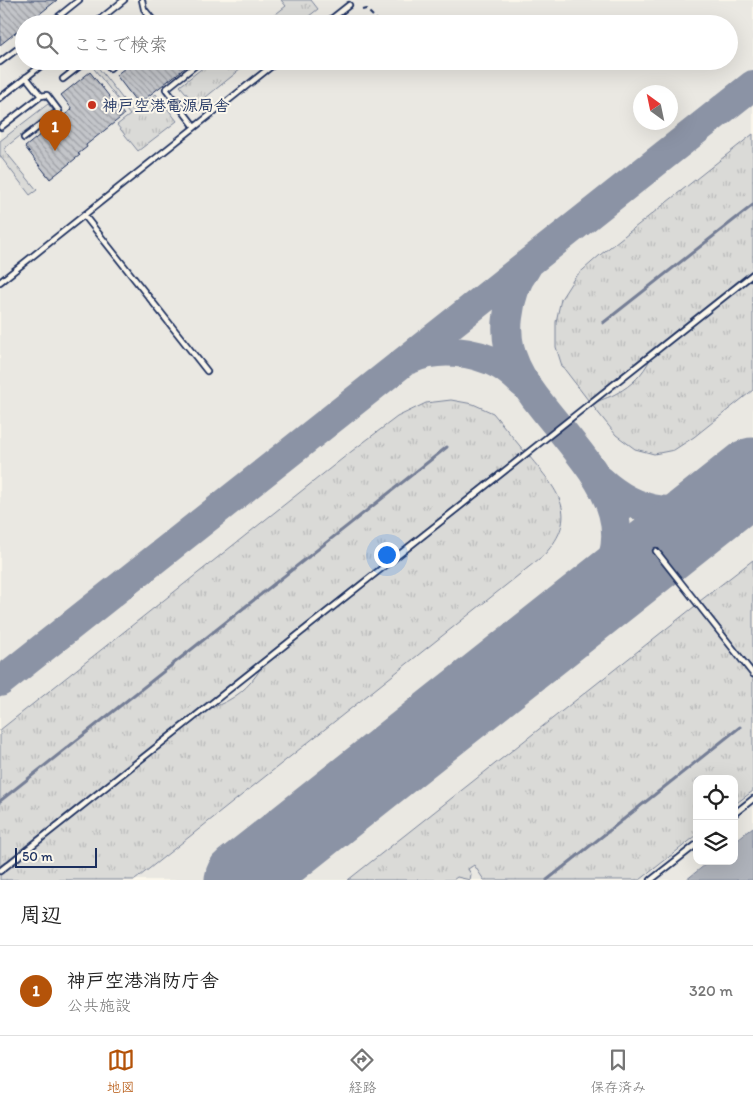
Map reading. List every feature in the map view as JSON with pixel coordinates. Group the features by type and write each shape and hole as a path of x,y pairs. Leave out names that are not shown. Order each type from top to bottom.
{"lane":[{"path":"60,15 79,0"},
{"path":"105,15 124,0"},
{"path":"142,0 144,9 149,15"},
{"path":"336,15 349,5"},
{"path":"0,62 15,51"},
{"path":"0,98 35,70"},
{"path":"63,79 75,70"},
{"path":"190,70 166,89 196,127"},
{"path":"0,281 267,70"},
{"path":"26,77 41,96"},
{"path":"1,127 41,96 47,95 59,110 24,138"},
{"path":"84,215 207,371"},
{"path":"0,871 753,274"},
{"path":"656,551 753,674"},
{"path":"738,811 753,799"},
{"path":"651,880 693,847"}],"path":[{"path":"362,10 366,9 372,15"}],"shaded area":[{"path":"0,0 753,0 753,827 738,839 738,775 693,775 693,865 705,865 686,880 0,880"},
{"path":"753,827 753,880 686,880 705,865 738,865 738,839"}],"green space":[{"path":"281,0 311,0 318,9 310,15 274,15 286,6"},
{"path":"95,70 100,70 133,112 156,94 177,121 138,151 117,125 130,115"},
{"path":"200,70 240,70 196,105 180,86"},
{"path":"48,104 53,110 6,147 5,151 37,190 30,195 0,156 0,141"},
{"path":"753,134 753,269 588,400 562,366 556,347 556,322 561,299 575,277 600,255"},
{"path":"753,278 753,390 694,437 674,450 654,454 635,449 616,435 592,405 627,387 641,374 650,359"},
{"path":"451,400 473,404 493,413 524,451 0,866 0,730 397,417 426,403"},
{"path":"529,456 556,492 561,503 563,515 561,527 555,541 544,555 135,880 0,880 0,875 211,708 227,701 240,692 251,682 261,668"},
{"path":"753,560 753,668 700,601"},
{"path":"695,606 753,679 753,791 738,802 738,775 693,775 693,838 640,880 484,880 474,865 468,869 471,874 470,880 457,877 453,880 348,880"}],"building":[{"path":"0,0 57,0 38,15 15,15 15,33 0,45"},
{"path":"122,70 182,70 138,104 116,75"},
{"path":"90,72 124,115 86,145 87,147 78,154 80,155 50,179 25,147 72,109 61,95"}],"waterway":[{"path":"603,323 753,205"},
{"path":"0,801 447,447"},
{"path":"547,880 740,727"}],"taxiway":[{"path":"0,682 753,85"},
{"path":"526,268 516,285 509,310 507,330 511,355 528,388 599,481 610,504 616,528 614,553 604,580 583,610"},
{"path":"410,359 432,353 467,353 500,365 524,384"},
{"path":"600,480 630,501 645,507 661,510 677,511 693,508 727,495"}],"runway":[{"path":"242,880 753,475"}],"place":[{"name":"神戸空港電源局舎","path":"92,105"},
{"name":"神戸空港消防庁舎","path":"55,151"}]}
